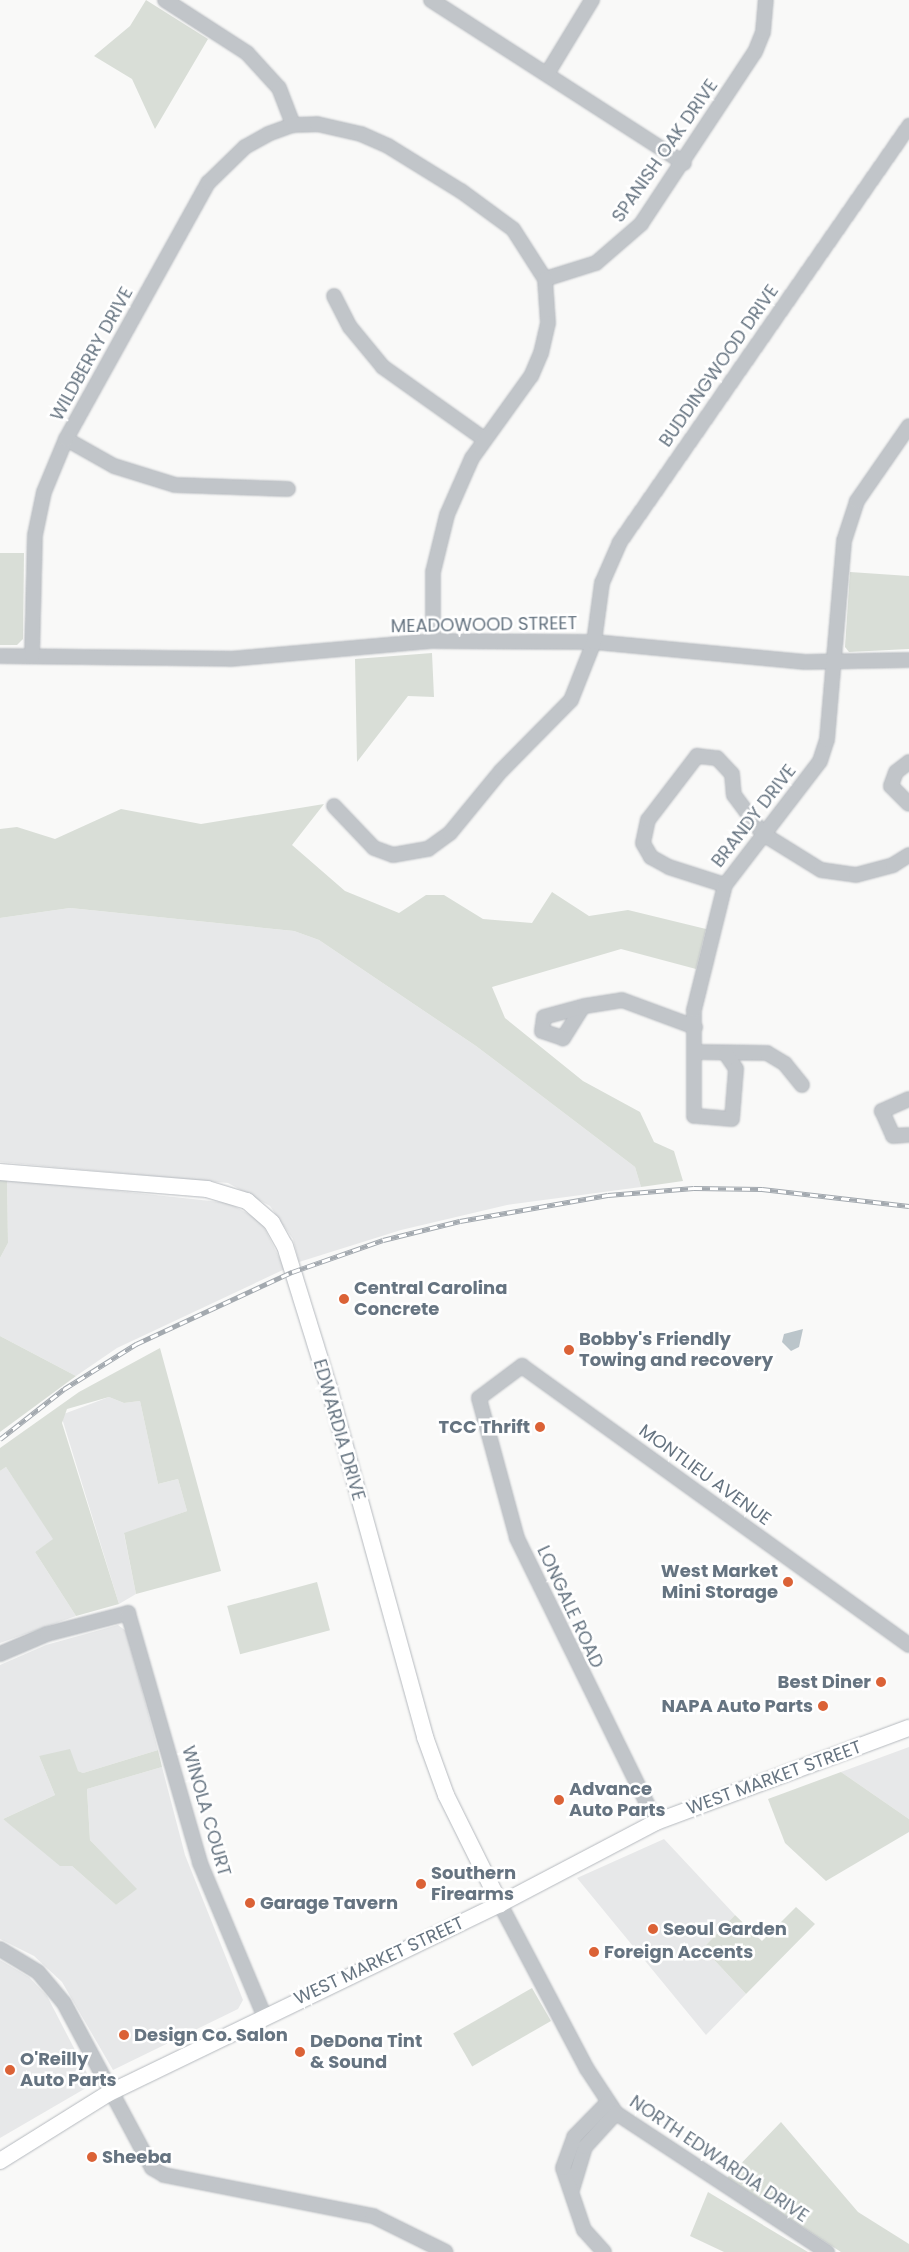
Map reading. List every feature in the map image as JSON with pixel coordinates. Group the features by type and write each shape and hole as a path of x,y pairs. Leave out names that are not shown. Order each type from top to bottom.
{"main road":[{"name":"EDWARDIA DRIVE","path":"0,1172 207,1189 247,1201 272,1223 285,1246 329,1388 425,1738 446,1794 500,1904"},
{"name":"WEST MARKET STREET","path":"0,2161 109,2093 264,2015 500,1904 656,1822 909,1728"}],"street":[{"path":"165,0 247,52 279,88 294,125 341,128 388,146 513,229 545,279 548,323 541,353 531,376 484,439 460,484 438,543 431,602 433,641"},
{"path":"431,0 684,163"},
{"path":"547,74 592,0"},
{"name":"SPANISH OAK DRIVE","path":"545,279 596,263 620,247 684,163 754,52 763,32 766,0"},
{"name":"WILDBERRY DRIVE","path":"32,656 35,535 44,492 66,439 208,183 245,147 294,125"},
{"name":"BUDDINGWOOD DRIVE","path":"334,806 359,837 382,852 411,854 435,845 571,700 594,642 602,583 620,542 909,126"},
{"path":"334,296 350,327 383,367 484,439"},
{"name":"BRANDY DRIVE","path":"726,1054 736,1069 732,1119 694,1116 697,1052 694,1010 725,885 820,761 827,740 844,541 858,501 909,426"},
{"path":"66,439 114,466 175,485 211,490 288,490"},
{"name":"MEADOWOOD STREET","path":"0,656 230,659 433,641 594,642 833,663 909,660"},
{"path":"725,885 670,867 651,857 643,843 648,820 682,771 697,756 717,758 732,774 734,795 744,814 763,834 821,870 856,875 892,865 909,855"},
{"path":"909,762 896,772 891,786 909,804"},
{"path":"582,1008 622,1000 695,1027"},
{"path":"697,1052 726,1054 768,1053 785,1064 802,1085"},
{"path":"909,1099 882,1111 893,1136 909,1135"},
{"name":"MONTLIEU AVENUE","path":"479,1398 522,1366 909,1645"},
{"name":"LONGALE ROAD","path":"479,1398 517,1538 656,1822"},
{"name":"WINOLA COURT","path":"0,1654 47,1634 128,1613 200,1863 264,2015"},
{"name":"NORTH EDWARDIA DRIVE","path":"500,1904 612,2107 827,2252"},
{"path":"0,1949 38,1972 64,2002 109,2093 152,2168 164,2175 373,2216 446,2252"},
{"path":"604,2252 584,2230 572,2190 562,2177 565,2158 581,2128 612,2107"}],"shaded area":[{"path":"146,0 208,39 155,129 132,79 94,56 130,26"},
{"path":"0,553 24,553 23,639 17,645 0,645"},
{"path":"850,572 909,576 909,649 849,652 845,647"},
{"path":"432,653 434,697 408,696 357,762 355,659"},
{"path":"324,804 292,845 345,891 399,913 426,895 444,895 483,919 532,923 552,892 589,916 628,910 706,929 696,969 621,949 492,987 505,1018 583,1081 640,1112 654,1142 674,1151 683,1181 641,1187 635,1167 476,1046 319,940 294,931 70,908 0,918 0,829 17,827 55,839 121,809 201,824"},
{"path":"70,908 294,931 319,940 476,1046 635,1167 641,1187 507,1205 401,1230 299,1262 293,1239 270,1206 228,1183 0,1162 0,918"},
{"path":"0,1179 7,1179 8,1243 0,1258"},
{"path":"7,1179 229,1203 261,1221 285,1269 117,1348 76,1376 0,1336 0,1258 8,1243"},
{"path":"803,1329 799,1347 791,1351 782,1342 784,1334"},
{"path":"0,1336 76,1376 0,1432"},
{"path":"160,1348 221,1571 136,1594 124,1533 187,1511 178,1479 158,1484 140,1401 124,1403 109,1397 67,1409 62,1423 119,1604 76,1616 35,1552 53,1539 6,1467 0,1471 0,1448 79,1392"},
{"path":"109,1397 124,1403 140,1401 158,1484 178,1479 187,1511 124,1534 136,1594 119,1604 61,1415"},
{"path":"6,1467 54,1539 35,1552 76,1616 0,1643 0,1471"},
{"path":"317,1582 330,1630 240,1654 227,1606"},
{"path":"118,1625 126,1631 158,1750 83,1773 39,1756 55,1795 3,1819 72,1866 116,1905 136,1889 90,1840 87,1789 162,1767 185,1855 243,2000 238,2009 113,2070 62,1982 34,1956 0,1939 0,1665 46,1645"},
{"path":"909,1747 909,1819 841,1772"},
{"path":"70,1749 78,1771 83,1773 158,1750 162,1767 87,1789 90,1840 137,1889 116,1905 72,1866 60,1866 3,1819 55,1795 39,1756"},
{"path":"841,1772 909,1819 909,1832 826,1881 785,1843 768,1799"},
{"path":"664,1839 735,1915 703,1948 746,1994 706,2035 577,1878"},
{"path":"796,1907 815,1924 746,1994 703,1948 735,1915 762,1941"},
{"path":"0,1960 29,1977 47,1996 90,2079 86,2088 0,2138"},
{"path":"532,1988 551,2021 472,2066 453,2034"},
{"path":"781,2122 858,2212 909,2244 909,2252 841,2252 727,2178"},
{"path":"708,2192 808,2252 724,2252 690,2236"}],"railway":[{"path":"0,1439 64,1389 136,1344 292,1272 383,1240 460,1221 608,1195 694,1188 762,1189 909,1206"}],"place":[{"name":"Central Carolina Concrete","path":"344,1299"},
{"name":"Bobby's Friendly Towing and recovery","path":"569,1350"},
{"name":"TCC Thrift","path":"540,1427"},
{"name":"West Market Mini Storage","path":"788,1582"},
{"name":"Best Diner","path":"881,1682"},
{"name":"NAPA Auto Parts","path":"823,1706"},
{"name":"Advance Auto Parts","path":"559,1800"},
{"name":"Southern Firearms","path":"421,1884"},
{"name":"Garage Tavern","path":"250,1903"},
{"name":"Seoul Garden","path":"653,1929"},
{"name":"Foreign Accents","path":"594,1952"},
{"name":"Design Co. Salon","path":"124,2035"},
{"name":"DeDona Tint & Sound","path":"300,2052"},
{"name":"O'Reilly Auto Parts","path":"10,2070"},
{"name":"Sheeba","path":"92,2157"}]}
